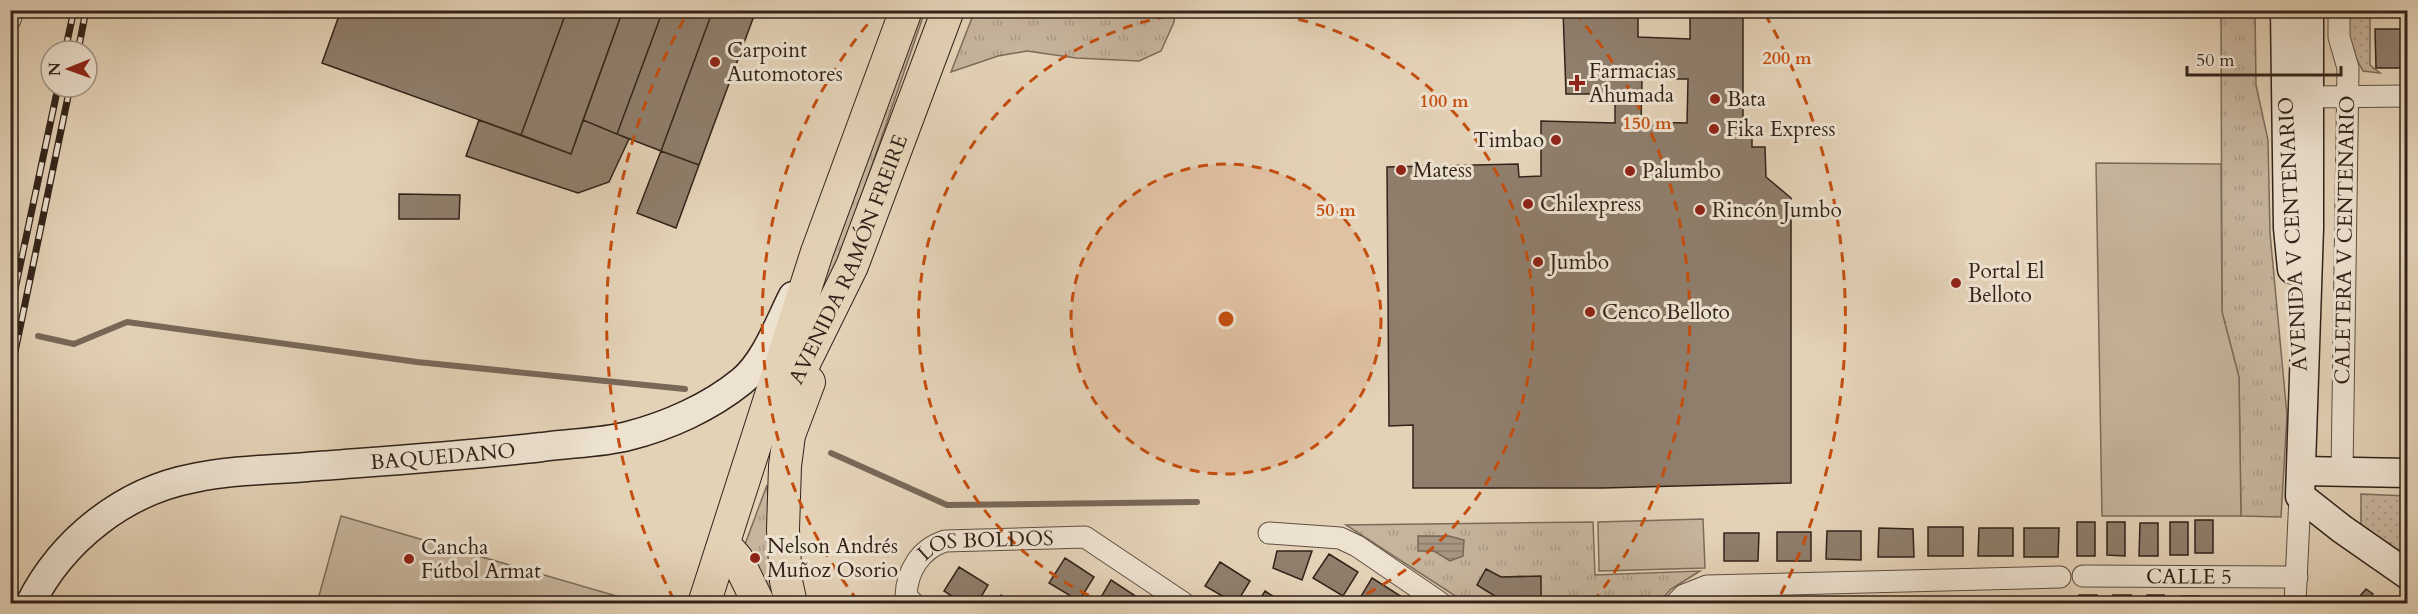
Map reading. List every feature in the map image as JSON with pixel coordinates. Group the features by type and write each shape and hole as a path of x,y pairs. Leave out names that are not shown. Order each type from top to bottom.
{"main road":[{"name":"AVENIDA RAMÓN FREIRE","path":"704,603 817,252 906,10"},
{"name":"AVENIDA RAMÓN FREIRE","path":"737,504 852,266 948,10"},
{"path":"791,603 786,581 783,530 785,466 789,435 852,266"},
{"path":"724,544 737,559 759,603"}],"street":[{"path":"10,20 13,10"},
{"name":"AVENIDA V CENTENARIO","path":"2285,10 2288,228 2303,421"},
{"name":"AVENIDA V CENTENARIO","path":"2295,603 2309,228 2309,10"},
{"name":"CALETERA V CENTENARIO","path":"2338,10 2339,37 2348,68 2342,472"},
{"path":"2309,97 2408,96"},
{"name":"BAQUEDANO","path":"30,603 44,579 77,539 119,506 167,484 219,474 493,452 627,437 674,421 715,400 743,380 760,359 817,252"},
{"path":"2408,473 2342,472 2301,484 2342,529 2408,575"},
{"path":"1269,534 1340,538 1357,546 1442,603"},
{"name":"LOS BOLDOS","path":"914,603 906,596 906,584 915,562 926,550 945,541 1084,537 1185,603"},
{"name":"CALLE 5","path":"2083,576 2297,578"},
{"path":"1675,603 1684,595 1707,586 2060,577"}],"green space":[{"path":"975,10 1175,11 1174,22 1161,51 1139,61 1076,58 1027,51 998,56 951,72"},
{"path":"918,11 925,11 825,302 789,370"},
{"path":"2221,11 2255,11 2256,85 2268,140 2270,233 2287,415 2281,517 2241,516 2239,377 2222,312"},
{"path":"2344,11 2370,11 2370,65 2380,73 2363,71 2357,60 2352,62"},
{"path":"2096,163 2221,164 2222,312 2239,377 2241,516 2102,516"},
{"path":"767,485 775,603 744,547"},
{"path":"2361,494 2407,496 2407,556 2361,526"},
{"name":"Cancha Fútbol Armat","path":"341,516 637,602 317,603"},
{"path":"1703,519 1705,568 1599,571 1598,522"},
{"path":"1593,522 1595,575 1700,571 1671,589 1658,603 1466,603 1346,525"}],"shaded area":[{"path":"1418,536 1449,536 1464,540 1463,556 1450,561 1434,551 1418,551"}],"building":[{"path":"341,10 567,10 521,135 322,63"},
{"path":"567,10 623,10 571,154 521,135"},
{"path":"623,10 663,10 617,134 583,120"},
{"path":"663,10 713,10 661,151 617,134"},
{"path":"713,10 750,10 755,13 699,165 661,151"},
{"name":"Cenco Belloto","path":"1563,10 1638,10 1638,37 1690,39 1690,10 1743,10 1743,131 1752,131 1752,147 1765,147 1766,177 1791,198 1791,483 1603,488 1413,488 1413,425 1389,426 1387,167 1518,164 1519,177 1541,176 1541,121 1615,123 1615,94 1566,94","holes":["1642,79 1688,79 1687,123 1641,122"]},
{"path":"2375,29 2408,29 2408,68 2376,68"},
{"path":"479,120 571,154 583,120 629,139 609,182 578,193 466,156"},
{"path":"661,151 699,165 676,228 637,213"},
{"path":"399,194 460,195 459,219 399,219"},
{"path":"2195,520 2213,520 2213,553 2195,553"},
{"path":"2077,522 2095,522 2095,556 2077,556"},
{"path":"2107,522 2125,522 2125,556 2107,555"},
{"path":"2170,522 2188,522 2188,555 2170,555"},
{"path":"2140,523 2158,523 2158,556 2139,556"},
{"path":"1928,527 1963,527 1963,556 1928,556"},
{"path":"1879,528 1913,529 1914,557 1878,557"},
{"path":"1979,528 2013,528 2013,556 1978,556"},
{"path":"2024,528 2059,528 2058,557 2024,557"},
{"path":"1827,531 1861,531 1861,560 1826,559"},
{"path":"1777,532 1811,532 1811,561 1777,561"},
{"path":"1724,533 1759,533 1758,561 1724,561"},
{"path":"1277,551 1312,551 1302,580 1273,568"},
{"path":"1329,554 1358,572 1343,596 1313,578"},
{"path":"1065,558 1094,577 1079,601 1049,583"},
{"path":"1220,562 1250,581 1236,604 1205,586"},
{"path":"959,567 988,585 977,604 964,604 944,591"},
{"path":"1486,569 1501,577 1541,576 1541,597 1498,598 1477,585"},
{"path":"1372,578 1402,597 1398,604 1357,603"},
{"path":"1111,580 1140,599 1138,604 1097,604"},
{"path":"2366,589 2373,594 2367,602 2360,596"},
{"path":"1265,591 1285,604 1257,604"},
{"path":"1001,595 1014,604 996,604"},
{"path":"2079,595 2097,595 2097,604 2079,604"},
{"path":"2113,595 2131,595 2131,604 2113,604"},
{"path":"2147,595 2164,595 2164,604 2146,604"},
{"path":"2182,596 2200,596 2200,604 2182,604"},
{"path":"2210,597 2229,597 2229,604 2210,604"}],"waterway":[{"path":"38,336 74,344 127,322 417,362 685,389"},
{"path":"831,453 947,505 1197,502"}],"railway":[{"path":"68,39 74,10"},
{"path":"80,39 86,10"},
{"path":"10,313 55,99"},
{"path":"10,376 68,99"}],"place":[{"name":"Carpoint Automotores","path":"715,62"},
{"name":"Farmacias Ahumada","path":"1577,83"},
{"name":"Bata","path":"1715,99"},
{"name":"Fika Express","path":"1714,129"},
{"name":"Timbao","path":"1556,140"},
{"name":"Matess","path":"1401,170"},
{"name":"Palumbo","path":"1630,171"},
{"name":"Chilexpress","path":"1528,204"},
{"name":"Rincón Jumbo","path":"1700,210"},
{"name":"Jumbo","path":"1538,262"},
{"name":"Portal El Belloto","path":"1956,283"},
{"name":"Cenco Belloto","path":"1590,312"},
{"name":"Nelson Andrés Muñoz Osorio","path":"755,558"},
{"name":"Cancha Fútbol Armat","path":"409,559"}]}
